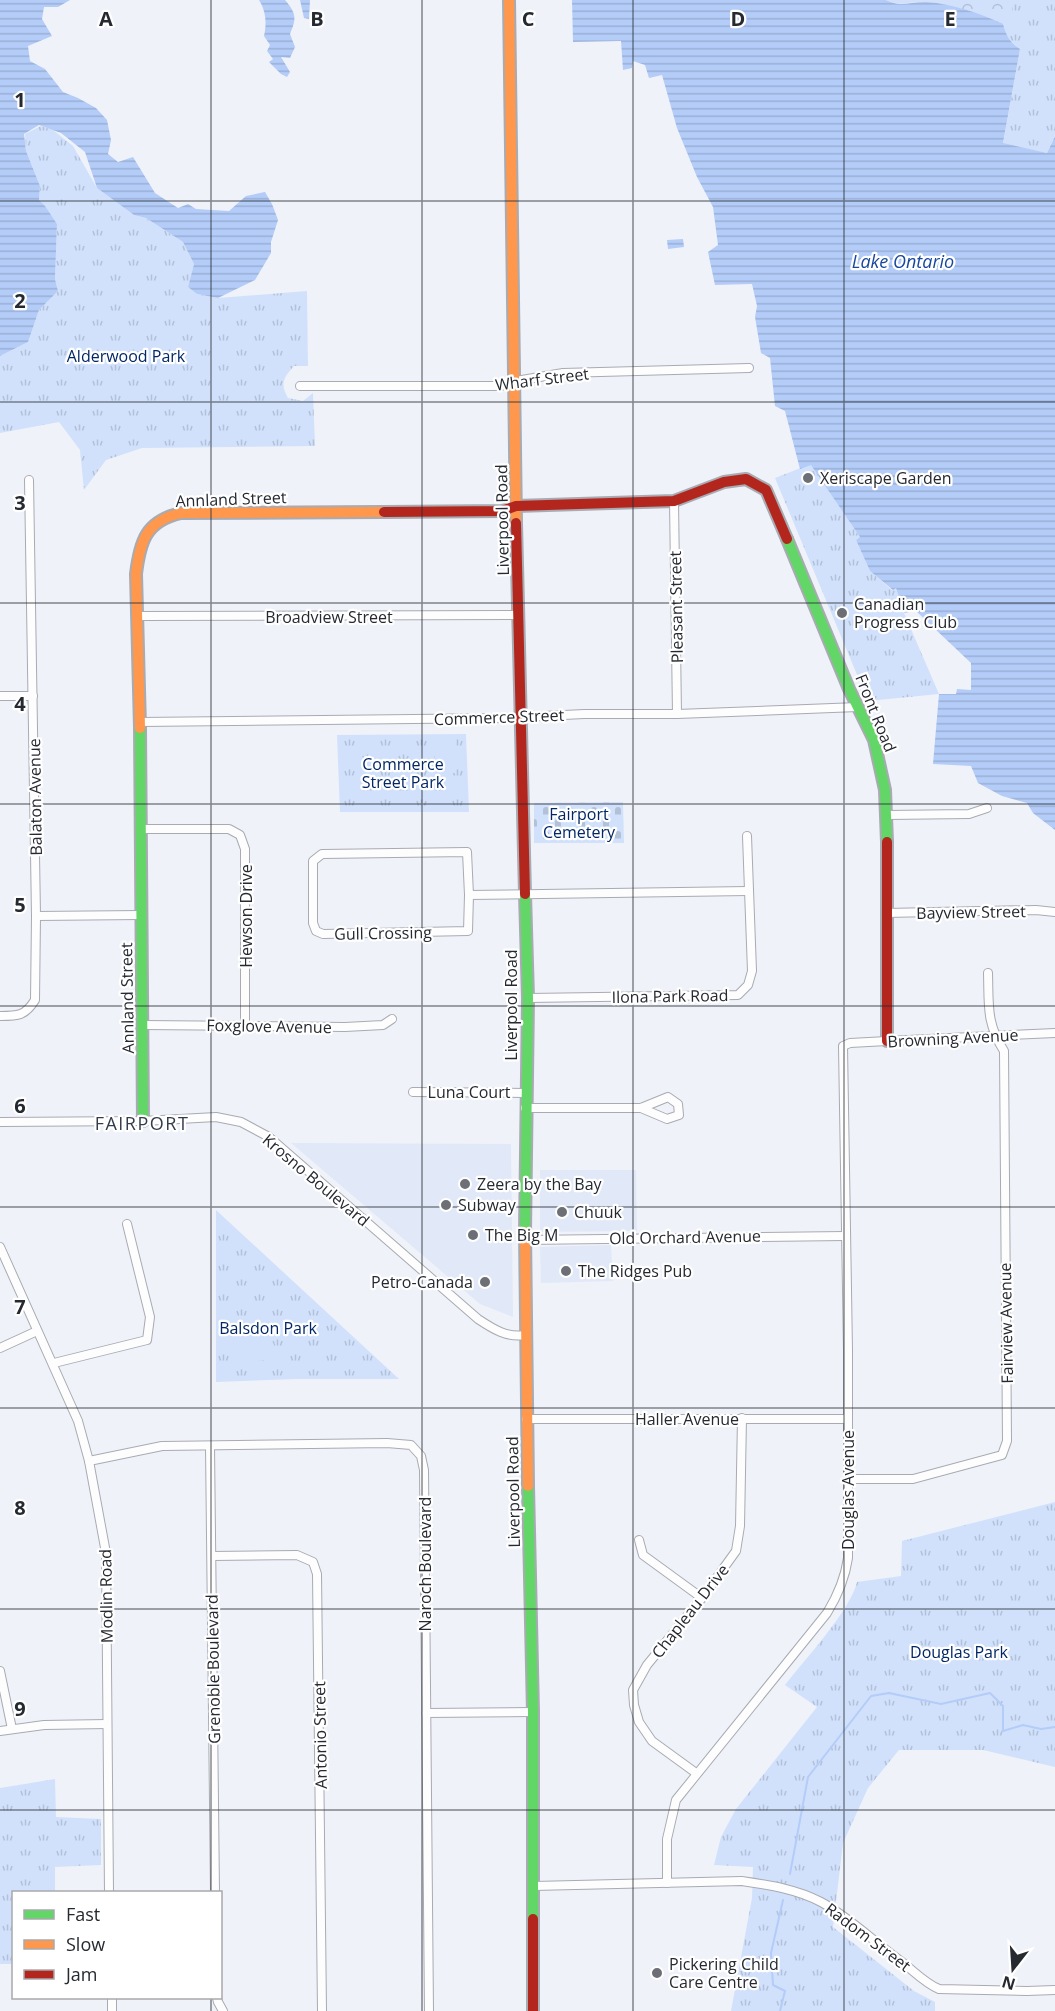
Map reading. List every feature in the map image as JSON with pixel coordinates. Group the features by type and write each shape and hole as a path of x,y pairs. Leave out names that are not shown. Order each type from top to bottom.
{"street":[{"name":"Liverpool Road","path":"509,0 520,718 528,998 525,1093 525,1335 533,1712 533,2011"},
{"name":"Wharf Street","path":"300,386 501,386 562,373 749,368"},
{"name":"Annland Street","path":"143,1121 139,616 136,574 139,549 152,527 164,517 182,513 502,511 516,506 674,501 735,480 746,479 761,485"},
{"name":"Balaton Avenue","path":"0,1016 18,1016 29,1010 35,1000 36,916 29,480"},
{"name":"Front Road","path":"761,485 766,490 864,718 885,784 887,1041"},
{"name":"Pleasant Street","path":"674,501 677,714"},
{"name":"Broadview Street","path":"139,616 519,615"},
{"path":"0,696 33,696"},
{"name":"Commerce Street","path":"140,722 520,718 584,714 677,714 858,707"},
{"path":"886,814 969,814 987,808"},
{"name":"Hewson Drive","path":"141,829 229,829 240,836 245,849 245,1026"},
{"name":"Ilona Park Road","path":"528,998 738,995 748,985 752,971 747,836"},
{"name":"Gull Crossing","path":"467,852 469,895 468,932 323,934 316,931 312,923 313,861 322,854 467,852"},
{"path":"469,895 748,891"},
{"name":"Bayview Street","path":"886,913 1036,910 1055,912"},
{"path":"36,916 141,915"},
{"path":"988,973 989,1021 994,1037"},
{"name":"Foxglove Avenue","path":"143,1024 364,1026 383,1025 392,1019"},
{"name":"Browning Avenue","path":"850,1043 1055,1033"},
{"name":"Fairview Avenue","path":"849,1479 913,1479 1002,1455 1007,1441 1004,1051 994,1037"},
{"name":"Douglas Avenue","path":"668,1883 666,1839 676,1800 827,1613 839,1594 846,1576 849,1351 843,1046 850,1043"},
{"name":"Luna Court","path":"413,1092 525,1093"},
{"path":"525,1108 641,1108"},
{"name":"Krosno Boulevard","path":"0,1122 143,1121 216,1117 241,1122 269,1137 478,1319 494,1330 514,1337 525,1335"},
{"path":"54,1364 147,1340 150,1317 127,1224"},
{"name":"Old Orchard Avenue","path":"525,1240 845,1236"},
{"name":"Modlin Road","path":"0,1247 78,1421 89,1461 106,1553 109,1891"},
{"path":"0,1348 37,1331"},
{"name":"Chapleau Drive","path":"696,1773 652,1741 639,1722 633,1690 647,1665 702,1598 736,1551 740,1526 742,1418"},
{"name":"Haller Avenue","path":"526,1419 848,1419"},
{"name":"Naroch Boulevard","path":"89,1461 162,1446 387,1443 411,1445 420,1456 424,1470 429,2011"},
{"name":"Grenoble Boulevard","path":"210,1446 215,1891"},
{"path":"639,1540 643,1556 702,1598"},
{"name":"Antonio Street","path":"212,1556 297,1555 313,1562 317,1574 322,2011"},
{"path":"0,1671 12,1729"},
{"path":"426,1713 533,1712"},
{"path":"0,1731 44,1725 107,1724"},
{"name":"Radom Street","path":"534,1886 742,1881 774,1886 798,1892 834,1910 930,1985 939,1989 1055,1990"}],"shaded area":[{"path":"291,1143 511,1144 513,1317 480,1304"},
{"path":"540,1170 636,1170 637,1231 540,1232"},
{"path":"611,1245 613,1281 541,1283 540,1247"}],"green space":[{"path":"886,0 1055,0 1055,135 1047,153 1003,144 1020,49 995,22 978,13 947,6 922,2 899,4"},
{"path":"927,0 1011,0 1013,13 1003,24 990,18"},
{"name":"Alderwood Park","path":"41,126 53,130 73,146 97,188 134,215 146,218 183,242 194,264 188,287 197,294 218,298 307,291 308,366 294,366 287,374 283,385 288,398 303,401 313,393 315,446 142,448 106,460 84,490 80,450 59,422 0,433 0,356 28,342 39,310 58,291 55,279 57,224 39,200 40,186 26,151 25,134"},
{"path":"811,464 860,537 856,540 870,571 892,590 896,588 904,613 939,694 868,701 775,478"},
{"name":"Commerce Street Park","path":"466,734 469,812 340,812 337,735"},
{"path":"456,736 456,773 435,773 435,737"},
{"name":"Fairport Cemetery","path":"623,802 624,843 534,843 534,803"},
{"name":"Balsdon Park","path":"216,1210 399,1379 216,1382"},
{"path":"244,1323 259,1326 269,1335 274,1345 269,1359 239,1364 233,1362 235,1332"},
{"name":"Douglas Park","path":"1055,1502 1055,1767 983,1750 899,1750 868,1788 843,1843 833,1927 914,1991 935,2002 935,2011 731,2011 752,1898 753,1867 714,1865 721,1837 736,1809 817,1707 785,1685 846,1607 857,1582 901,1576 902,1541"},
{"path":"55,1779 56,1817 101,1819 101,1865 55,1867 55,1891 12,1891 12,1964 0,1964 0,1788"}],"water":[{"path":"0,0 70,0 58,7 44,7 42,19 52,36 28,46 30,61 45,69 63,92 96,108 107,120 111,140 108,154 118,162 133,157 155,193 178,208 188,204 196,209 229,211 246,196 265,192 278,220 271,242 271,253 255,280 218,298 197,294 188,287 194,264 183,242 146,218 134,215 97,188 85,152 61,133 39,125 24,134 26,151 40,186 39,200 57,224 55,279 58,291 39,310 28,342 0,356"},
{"path":"259,0 285,0 293,12 294,24 290,34 295,47 290,58 281,57 290,72 287,77 269,62 273,59 267,51 270,45 264,36 265,18"},
{"path":"300,0 310,0 309,19 304,18"},
{"name":"Lake Ontario","path":"572,0 886,0 901,4 927,2 966,10 1003,24 1009,38 1020,49 1003,143 1047,153 1055,136 1055,830 1033,813 1027,803 1002,796 978,783 971,766 933,764 939,694 956,694 957,689 971,690 971,663 916,611 904,613 896,588 893,590 870,571 856,540 860,537 811,465 800,469 785,411 775,406 770,358 761,353 755,317 757,306 752,284 715,285 708,252 718,245 713,207 697,177 677,128 662,75 649,78 645,65 633,61 632,68 623,70 621,41 573,42"},
{"path":"683,239 684,247 668,249 667,240"}],"waterway":[{"path":"790,1874 808,1777 871,1696 889,1693 941,1704 990,1693 1003,1706 1003,1731 1023,1725 1041,1729 1055,1727"},
{"path":"780,2011 785,1991 773,1985 771,1953 783,1900"}],"traffic: fast":[{"path":"787,539 849,689 874,740 885,790 887,842"},
{"path":"140,728 143,1121"},
{"path":"525,894 528,998 525,1232"},
{"path":"528,1486 533,1712 533,1919"}],"traffic: slow":[{"path":"509,0 516,523"},
{"path":"140,728 136,574 143,542 152,527 160,521 181,513 384,512"},
{"path":"525,1232 528,1486"}],"traffic: jam":[{"path":"384,512 502,511 516,506 674,501 724,482 746,479 766,490 787,539"},
{"path":"516,523 525,894"},
{"path":"887,842 887,1041"},
{"path":"533,1919 533,2011"}],"place":[{"name":"Xeriscape Garden","path":"808,478"},
{"name":"Canadian Progress Club","path":"842,613"},
{"name":"Zeera by the Bay","path":"465,1184"},
{"name":"Subway","path":"446,1205"},
{"name":"Chuuk","path":"562,1212"},
{"name":"The Big M","path":"473,1235"},
{"name":"The Ridges Pub","path":"566,1271"},
{"name":"Petro-Canada","path":"485,1282"},
{"name":"Pickering Child Care Centre","path":"657,1973"}],"district":[{"name":"FAIRPORT","path":"142,1123"}]}
